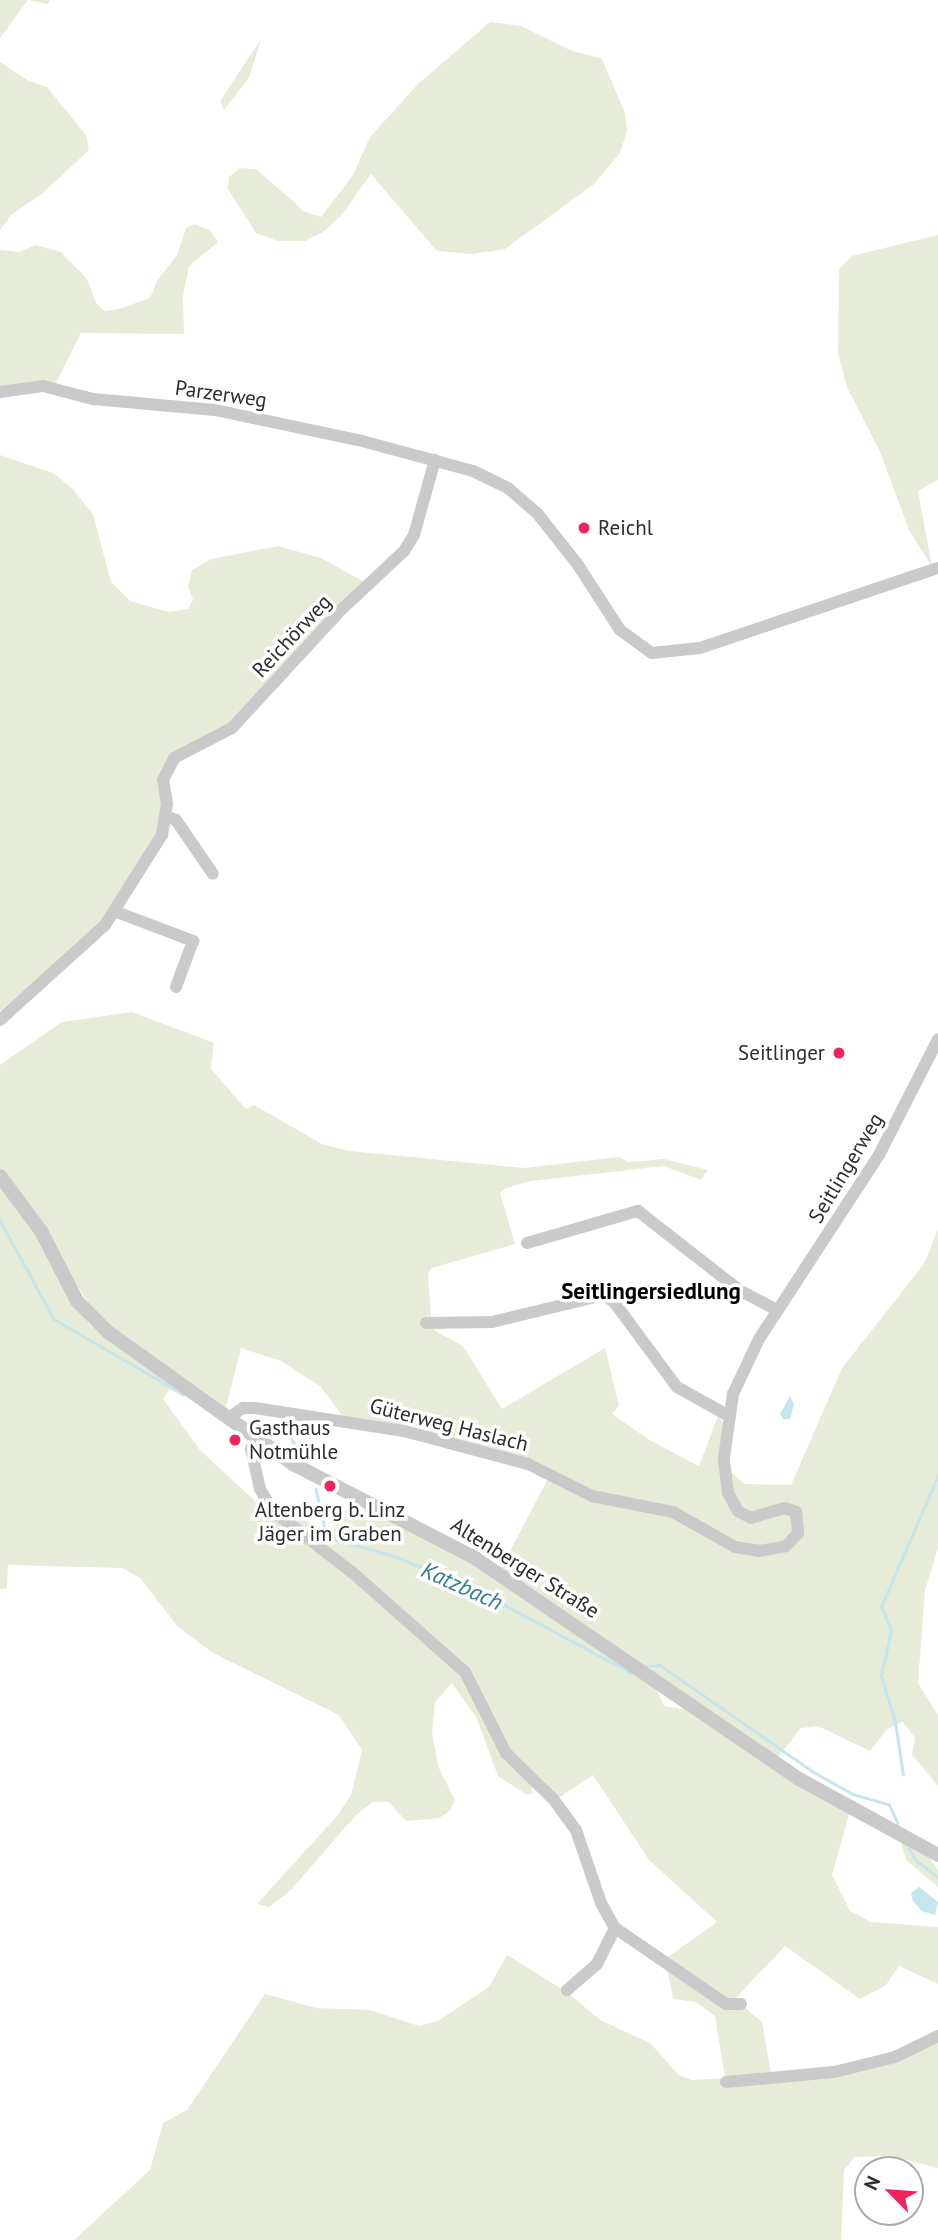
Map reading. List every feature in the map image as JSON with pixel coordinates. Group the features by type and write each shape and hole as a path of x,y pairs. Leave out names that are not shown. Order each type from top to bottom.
{"street":[{"name":"Parzerweg","path":"0,392 43,386 93,399 215,410 435,460 482,475 521,497 578,565 620,630 652,653 700,648 938,568"},
{"name":"Reichörweg","path":"0,1020 95,937 114,911 157,845 166,816 163,780 174,758 232,728 340,611 404,551 414,535 435,460"},
{"path":"166,816 176,820 212,874"},
{"path":"114,911 193,941 177,987"},
{"name":"Seitlingerweg","path":"777,1310 863,1183 938,1039"},
{"name":"Altenberger Straße","path":"0,1175 25,1206 72,1292 94,1321 255,1437 330,1486 475,1558 780,1767 936,1850"},
{"path":"527,1243 638,1211 745,1294 777,1310"},
{"path":"426,1323 492,1322 604,1295 614,1301 677,1387 727,1415"},
{"name":"Güterweg Haslach","path":"230,1417 239,1410 255,1408 404,1431 528,1464 592,1496 665,1509 735,1547 778,1550 797,1533 799,1517 785,1508 751,1518 733,1503 725,1479 727,1415 743,1368 777,1310"},
{"path":"255,1437 251,1449 260,1489 273,1511 353,1573 473,1682 506,1753 554,1800 576,1829 601,1903 615,1928 726,2004 741,2004"},
{"path":"567,1990 597,1965 615,1928"},
{"path":"726,2082 834,2071 895,2057 938,2036"}],"green space":[{"path":"0,0 28,0 0,38"},
{"path":"28,0 50,0 48,4"},
{"path":"490,22 521,26 570,50 602,59 625,113 627,131 620,153 594,184 505,249 472,254 437,251 371,174 341,216 323,232 305,241 278,241 256,233 228,189 229,177 240,168 256,169 305,212 321,217 353,175 370,137 418,84"},
{"path":"261,39 249,78 224,110 220,101"},
{"path":"0,62 27,80 47,87 86,135 89,150 43,193 11,215 0,230"},
{"path":"194,224 210,230 218,242 189,266 183,296 184,334 81,333 55,385 0,390 0,250 19,252 36,245 61,252 87,279 96,303 104,311 119,309 150,298 157,281 177,255 186,228"},
{"path":"938,235 938,480 918,491 932,567 909,530 881,454 847,387 838,353 839,269 852,256"},
{"path":"0,455 53,473 72,488 93,514 111,582 130,601 169,612 188,609 193,599 188,587 192,570 211,559 278,546 321,558 366,583 229,726 172,755 159,831 107,913 87,938 0,1011"},
{"path":"132,1012 214,1043 211,1069 246,1109 254,1105 322,1144 350,1151 524,1168 619,1157 628,1162 664,1159 708,1170 701,1180 664,1166 531,1181 506,1188 500,1193 515,1244 432,1268 428,1274 431,1317 435,1331 463,1346 502,1409 605,1348 619,1406 612,1414 651,1441 699,1466 718,1416 723,1422 720,1447 730,1471 744,1484 791,1485 842,1368 924,1264 938,1229 938,1548 925,1590 918,1683 938,1715 938,1786 912,1755 915,1738 903,1722 887,1729 870,1751 818,1726 801,1728 777,1758 501,1568 551,1473 344,1418 321,1387 281,1361 241,1348 226,1407 98,1317 0,1170 0,1065 62,1022"},
{"path":"0,1183 28,1222 68,1297 90,1325 174,1384 163,1399 200,1450 257,1503 333,1531 348,1506 377,1514 460,1554 656,1688 664,1706 688,1710 850,1811 832,1875 850,1911 871,1922 938,1927 938,1984 899,1966 886,1985 860,1999 785,1946 731,2003 665,1959 717,1922 649,1860 593,1775 560,1797 530,1784 533,1793 527,1795 498,1776 476,1717 452,1683 435,1702 432,1732 438,1766 455,1800 450,1811 439,1818 406,1821 389,1802 373,1802 356,1815 291,1890 269,1907 257,1904 337,1816 351,1795 362,1750 339,1715 213,1653 178,1627 140,1578 122,1568 8,1565 7,1589 0,1589"},
{"path":"901,1842 929,1858 938,1870 938,1887 906,1860"},
{"path":"507,1955 568,1993 600,2020 650,2043 679,2075 692,2080 725,2078 715,2016 696,2002 673,1999 667,1968 743,2006 762,2022 771,2073 804,2077 938,2040 938,2168 924,2164 924,2156 854,2156 844,2170 841,2240 74,2240 150,2170 163,2123 187,2110 265,1994 316,2008 370,2010 419,2026 438,2021 489,1987"}],"water":[{"path":"790,1396 794,1405 790,1419 783,1419 780,1414"},
{"path":"919,1887 938,1902 935,1915 922,1911 913,1901 911,1893"}],"waterway":[{"name":"Katzbach","path":"0,1220 54,1319 183,1394"},
{"name":"Katzbach","path":"250,1420 288,1433 306,1463"},
{"path":"903,1775 895,1722 881,1676 891,1630 881,1607 938,1475"},
{"name":"Katzbach","path":"316,1489 327,1537 394,1556 475,1589 630,1672"},
{"name":"Katzbach","path":"646,1666 660,1665 812,1771 853,1794 889,1804 898,1823"},
{"name":"Katzbach","path":"909,1848 916,1860 938,1877"}],"place":[{"name":"Reichl","path":"584,528"},
{"name":"Seitlinger","path":"839,1053"},
{"name":"Gasthaus Notmühle","path":"235,1440"},
{"name":"Altenberg b. Linz Jäger im Graben","path":"330,1486"}],"district":[{"name":"Seitlingersiedlung","path":"651,1291"}]}
